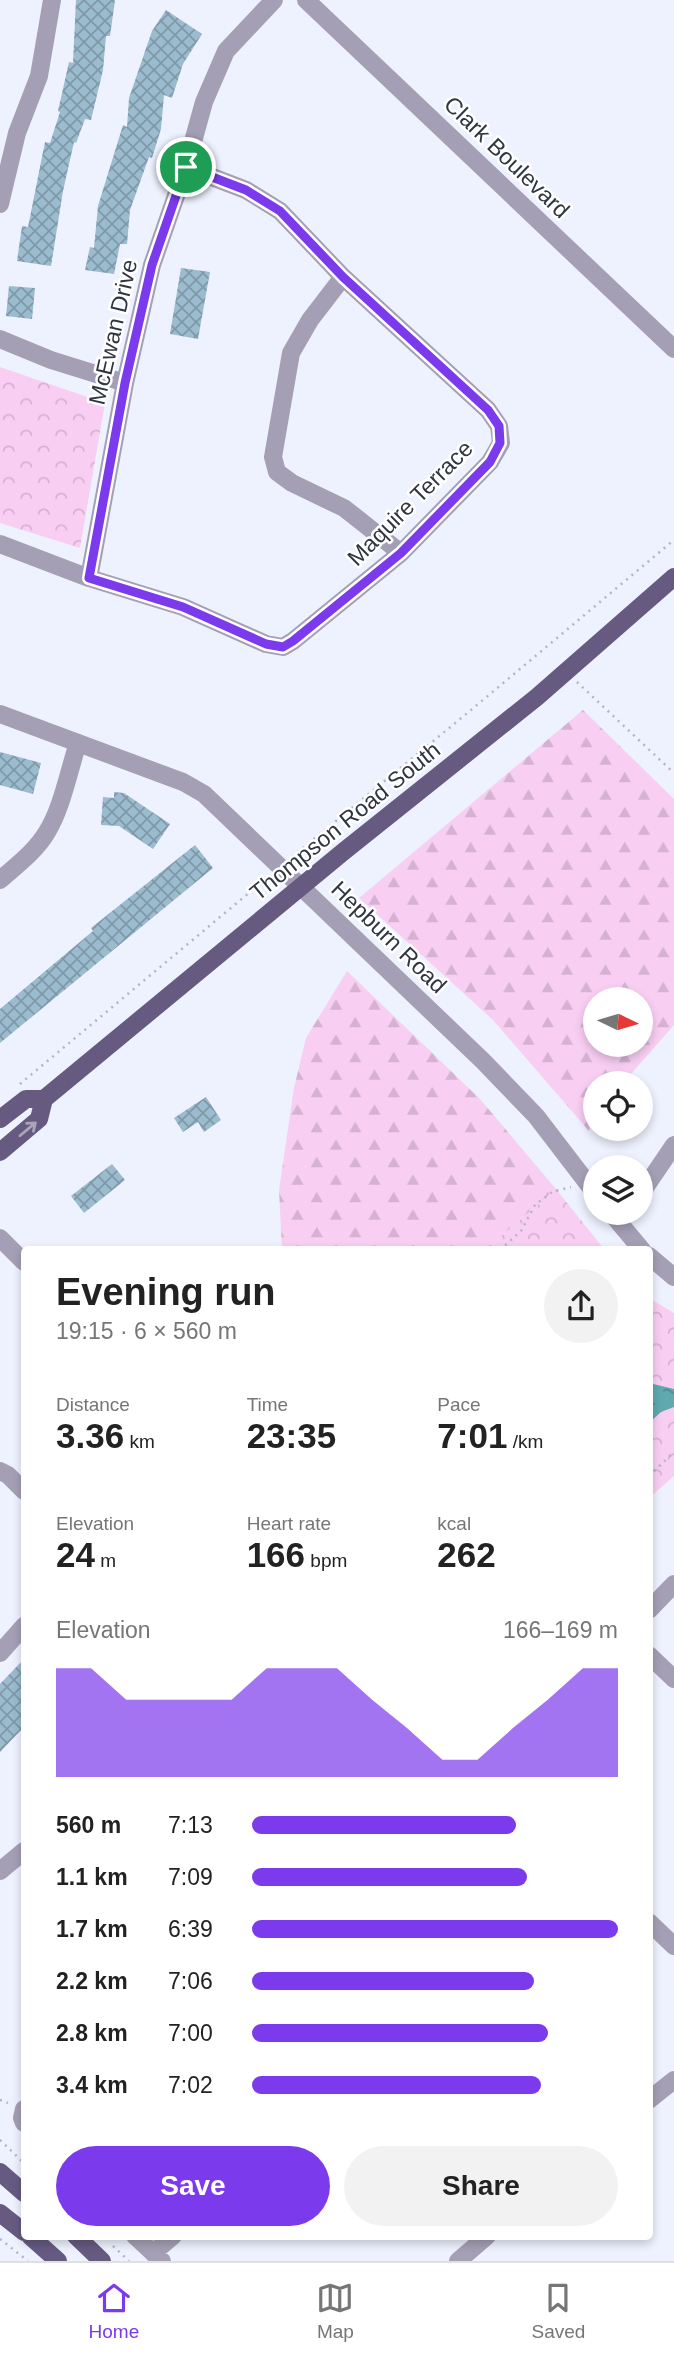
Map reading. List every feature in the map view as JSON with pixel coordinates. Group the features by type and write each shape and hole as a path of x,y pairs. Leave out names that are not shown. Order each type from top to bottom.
{"main road":[{"name":"Thompson Road South","path":"0,1153 40,1119 44,1099 566,673 674,577"},
{"name":"Thompson Road South","path":"0,1119 26,1099 44,1099"},
{"path":"0,2172 21,2190"},
{"path":"0,2213 21,2230"},
{"path":"34,2240 58,2261"},
{"path":"80,2240 102,2261"}],"street":[{"path":"0,204 17,133 39,76 51,0"},
{"name":"McEwan Drive","path":"89,578 125,383 152,265 186,167 204,102 226,51 274,0"},
{"name":"Clark Boulevard","path":"306,0 674,349"},
{"name":"Maquire Terrace","path":"0,544 89,578 183,607 266,644 283,647 401,553 490,462 500,443 499,426 488,410 343,277 280,211 246,190 186,167"},
{"path":"343,277 310,320 291,354 273,457 276,472 292,483 344,508 401,553"},
{"path":"0,339 51,360 125,383"},
{"name":"Hepburn Road","path":"0,714 183,782 204,794 483,1060 536,1116 583,1178"},
{"path":"0,880 32,852 53,821 78,743"},
{"path":"653,1176 674,1145"},
{"path":"625,1225 639,1246"},
{"path":"0,1238 21,1259"},
{"path":"653,1259 674,1277"},
{"path":"0,1471 21,1488"},
{"path":"653,1606 674,1584"},
{"path":"0,1653 21,1629"},
{"path":"653,1659 674,1679"},
{"path":"0,1871 21,1854"},
{"path":"653,1926 674,1946"},
{"path":"653,2097 674,2080"},
{"path":"139,2240 158,2257 170,2240"},
{"path":"458,2261 482,2240"}],"path":[{"path":"20,1083 674,540"},
{"path":"566,673 674,773"},
{"path":"504,1246 521,1231 535,1205 552,1192 583,1189"},
{"path":"653,1472 674,1452"},
{"path":"0,2140 21,2160"},
{"path":"0,2239 27,2261"},
{"path":"111,2245 129,2261"}],"green space":[{"path":"0,367 105,403 80,548 0,523"},
{"path":"583,710 674,799 674,1025 653,1049 653,987 583,987 583,1057 646,1057 634,1071 583,1071 583,1124 493,1020 359,898"},
{"path":"347,971 480,1099 556,1189 493,1246 282,1246 279,1190 294,1088 306,1038"},
{"path":"556,1189 602,1246 493,1246"},
{"path":"653,1300 674,1313 674,1476 653,1494"}],"water":[{"path":"653,1384 674,1389 674,1407 661,1412 653,1419"}],"building":[{"path":"76,0 115,0 110,36 106,36 103,70 91,120 85,119 76,143 74,142 51,266 17,261 22,226 28,227 45,142 50,143 60,112 58,111 69,62 73,63"},
{"path":"166,10 202,34 183,64 172,98 164,95 161,129 130,210 127,244 120,244 114,274 85,270 90,247 94,248 98,206 123,125 127,127 129,98 152,31"},
{"path":"181,268 210,272 198,339 170,334"},
{"path":"9,286 35,288 32,319 6,316"},
{"path":"0,752 41,763 33,794 0,785"},
{"path":"114,792 124,793 170,824 153,849 119,826 101,825 103,797 114,798"},
{"path":"195,845 213,868 0,1043 0,1009 93,931 91,928"},
{"path":"206,1097 221,1120 204,1132 198,1122 183,1132 174,1118"},
{"path":"112,1164 125,1180 84,1213 71,1196"},
{"path":"21,1662 21,1730 0,1752 0,1684"}],"route":[{"path":"186,167 246,190 280,211 343,277 488,410 499,426 500,443 490,462 401,553 283,647 266,644 183,607 89,578 125,383 152,265 186,167"}]}
